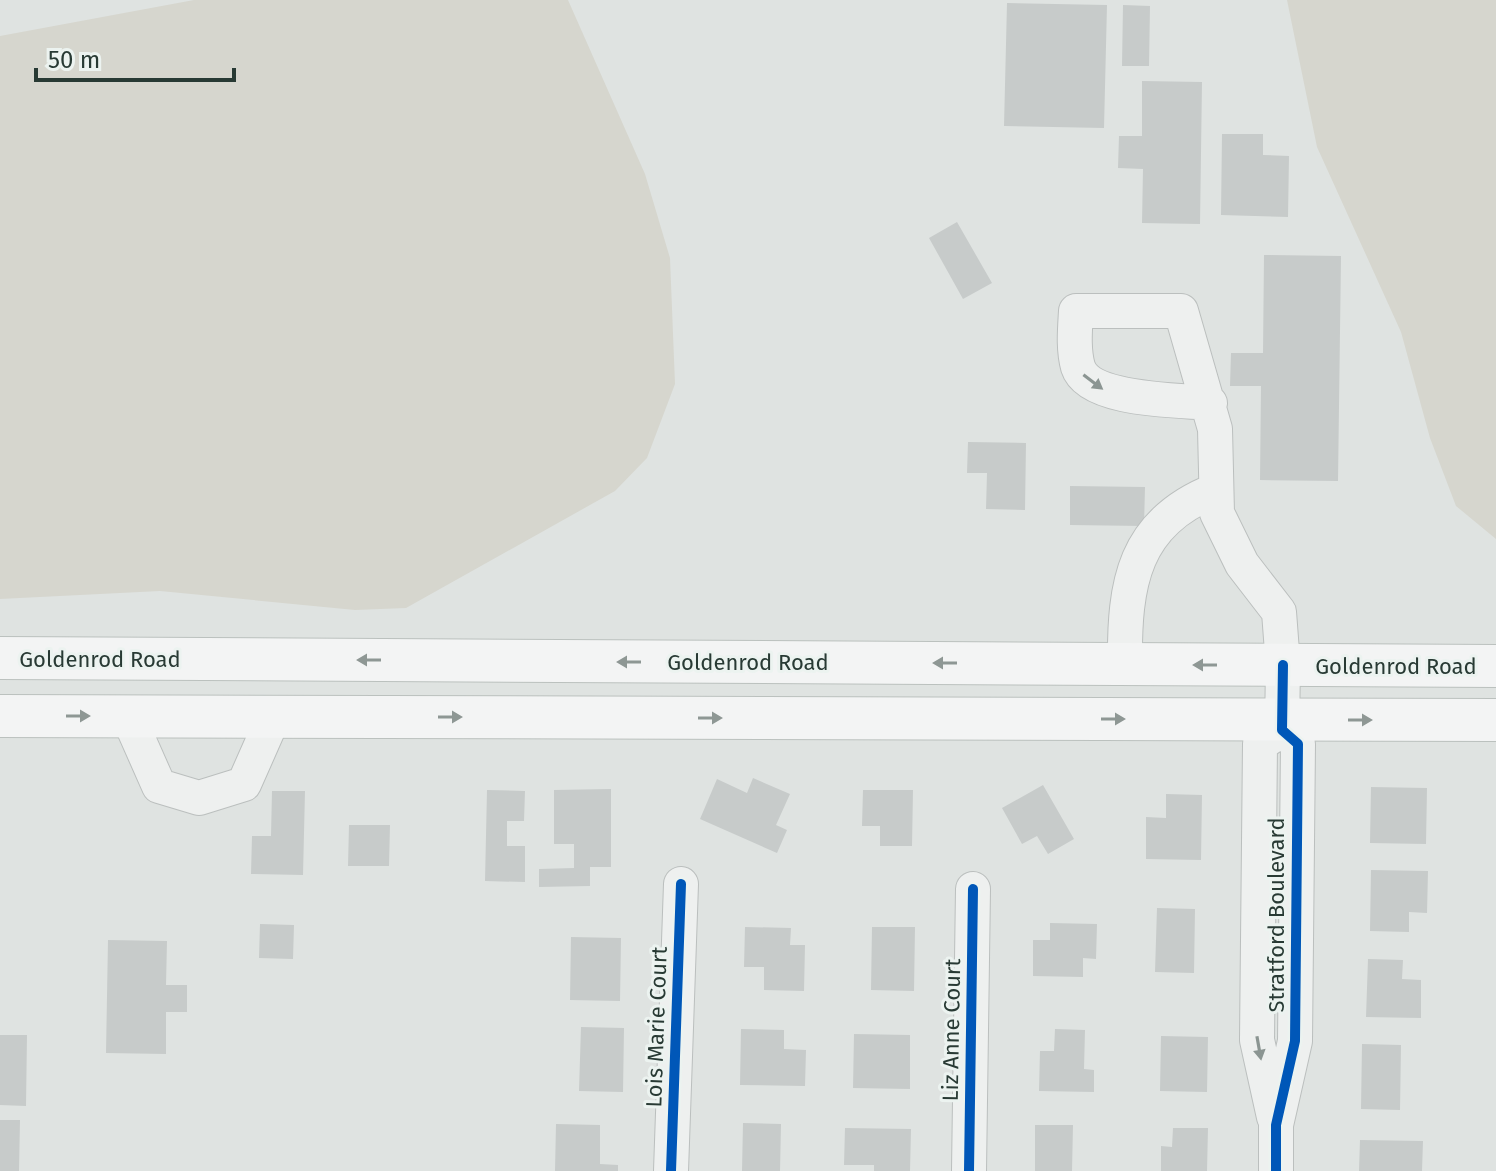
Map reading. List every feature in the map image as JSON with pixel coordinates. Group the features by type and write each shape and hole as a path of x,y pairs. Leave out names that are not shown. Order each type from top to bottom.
{"main road":[{"name":"Goldenrod Road","path":"0,658 1496,666"},
{"path":"0,716 1282,724 1496,720"}],"street":[{"name":"Stratford Boulevard","path":"1210,403 1108,392 1087,382 1078,369 1074,342 1076,311 1181,311 1210,403 1215,429 1217,513 1242,564 1279,612 1283,665 1282,724 1298,744 1295,1041 1276,1125 1276,1171"},
{"path":"1125,664 1128,586 1139,559 1161,527 1188,501 1216,490"},
{"path":"128,716 159,786 199,798 244,784 274,716"},
{"name":"Lois Marie Court","path":"671,1171 681,884"},
{"name":"Liz Anne Court","path":"969,1171 973,889"}],"shaded area":[{"path":"194,0 568,0 645,174 670,258 675,384 647,458 615,491 406,608 355,610 160,591 0,599 0,36"},
{"path":"1287,0 1496,0 1496,539 1456,506 1430,438 1401,332 1317,147"}],"building":[{"path":"1007,3 1107,5 1104,128 1004,126"},
{"path":"1123,5 1150,6 1149,66 1122,66"},
{"path":"1142,81 1202,82 1200,224 1142,223 1143,169 1118,168 1119,136 1142,136"},
{"path":"1222,134 1263,134 1263,155 1289,156 1288,217 1221,215"},
{"path":"957,222 992,283 963,299 929,238"},
{"path":"1264,255 1341,256 1338,481 1260,480 1261,386 1230,386 1231,353 1263,353"},
{"path":"968,442 1026,443 1025,510 986,509 987,473 967,473"},
{"path":"1070,486 1145,487 1144,526 1070,525"},
{"path":"753,778 790,794 776,825 787,830 777,853 700,819 717,779 747,793"},
{"path":"1043,785 1074,839 1048,854 1037,836 1022,844 1002,808"},
{"path":"1371,787 1427,788 1426,844 1370,843"},
{"path":"611,789 611,867 590,867 590,886 539,887 539,869 574,868 574,844 554,844 554,790"},
{"path":"487,790 525,791 524,821 507,821 507,846 525,846 525,882 485,881"},
{"path":"863,790 913,790 912,846 880,846 880,826 862,826"},
{"path":"272,791 305,791 303,875 251,874 252,836 271,836"},
{"path":"1166,794 1202,795 1201,860 1146,859 1146,817 1166,818"},
{"path":"349,825 390,825 389,866 348,866"},
{"path":"1371,870 1428,871 1427,913 1409,912 1409,932 1370,931"},
{"path":"1157,908 1195,909 1194,973 1155,972"},
{"path":"1050,923 1097,924 1096,959 1083,958 1083,977 1033,976 1033,940 1050,940"},
{"path":"260,924 294,925 293,959 259,958"},
{"path":"745,927 791,928 790,945 805,945 804,991 764,990 764,967 744,967"},
{"path":"872,927 915,927 914,991 871,990"},
{"path":"571,937 621,938 620,1001 570,1000"},
{"path":"108,940 167,941 166,985 187,985 187,1012 166,1012 166,1054 106,1053"},
{"path":"1368,959 1403,960 1402,979 1421,980 1421,1018 1366,1017"},
{"path":"581,1027 624,1028 623,1092 579,1091"},
{"path":"741,1029 784,1030 784,1049 806,1050 805,1086 740,1085"},
{"path":"1055,1029 1085,1030 1084,1069 1094,1070 1094,1092 1039,1091 1040,1051 1054,1051"},
{"path":"854,1034 910,1035 910,1089 853,1088"},
{"path":"0,1035 27,1035 26,1106 0,1105"},
{"path":"1161,1036 1208,1037 1207,1092 1160,1091"},
{"path":"1362,1044 1401,1045 1400,1110 1361,1109"},
{"path":"0,1120 20,1120 19,1171 0,1171"},
{"path":"743,1123 781,1124 780,1171 742,1171"},
{"path":"556,1124 600,1125 600,1164 618,1165 618,1171 555,1171"},
{"path":"1035,1125 1073,1125 1072,1171 1035,1171"},
{"path":"845,1128 911,1129 910,1171 874,1171 874,1165 844,1165"},
{"path":"1173,1128 1208,1128 1207,1171 1161,1171 1161,1146 1172,1147"},
{"path":"1360,1140 1423,1141 1422,1171 1359,1171"}],"cycle path":[{"path":"1276,1171 1276,1125 1295,1041 1298,744 1282,730 1283,665"},
{"path":"671,1171 681,884"},
{"path":"969,1171 973,889"}]}
